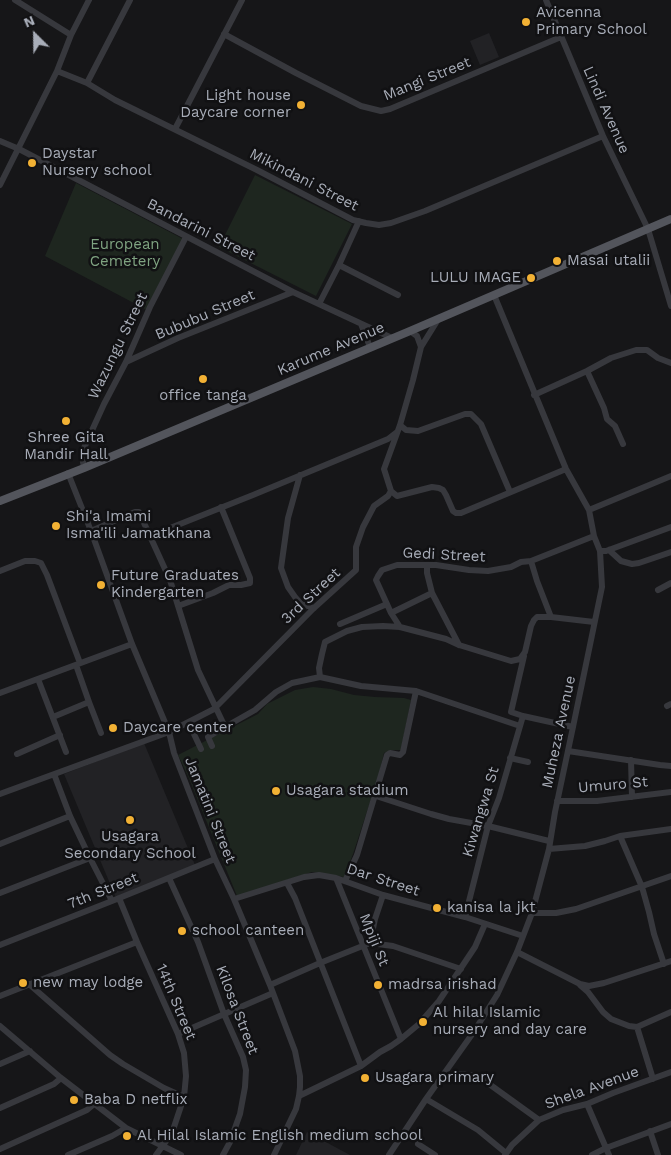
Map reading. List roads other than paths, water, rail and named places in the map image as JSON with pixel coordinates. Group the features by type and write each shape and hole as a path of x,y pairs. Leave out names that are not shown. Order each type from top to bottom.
{"main road":[{"name":"Karume Avenue","path":"0,501 84,468 410,331 671,219"}],"street":[{"path":"15,0 71,35"},
{"path":"0,185 58,70 71,35 88,0"},
{"path":"86,83 130,0"},
{"path":"175,129 242,0"},
{"name":"Lindi Avenue","path":"546,0 603,136 648,228 671,306"},
{"name":"Mangi Street","path":"224,34 361,106 381,110 390,109 561,37"},
{"name":"Mikindani Street","path":"58,70 353,220 379,225 402,220 603,136"},
{"name":"Bandarini Street","path":"0,141 293,292 392,338"},
{"path":"319,304 359,222"},
{"name":"Wazungu Street","path":"84,468 82,456 84,448 150,308 186,237"},
{"path":"339,265 398,295"},
{"name":"Bububu Street","path":"126,362 178,338 293,292"},
{"name":"Muheza Avenue","path":"389,1155 497,995 517,952 532,913 549,845 602,587 600,551 594,536 589,510 566,469 494,295"},
{"path":"439,318 421,347 399,428 384,469 390,491 397,496 432,487 440,488 443,490 453,511 461,513 566,469"},
{"path":"361,324 370,347"},
{"path":"410,331 417,336 421,347"},
{"path":"534,395 611,358 636,350 647,350 658,358 671,363"},
{"path":"587,371 607,419 615,426 623,444"},
{"path":"399,428 418,431 465,414 471,414 481,424 510,492"},
{"path":"150,536 388,439 399,428"},
{"name":"Jamatini Street","path":"68,474 215,859 270,985 295,1051 300,1076 299,1096 296,1109 274,1155"},
{"path":"300,475 288,518 281,568 288,587 295,597 301,604 314,608"},
{"path":"589,510 671,476"},
{"name":"3rd Street","path":"168,732 216,708 314,608 356,570 356,547 363,527 374,506 388,496 390,491"},
{"path":"178,606 230,585 250,583 250,578 222,507"},
{"path":"91,531 139,512 170,580 198,670 225,727"},
{"path":"600,551 609,550 671,526"},
{"name":"Gedi Street","path":"400,627 386,604 376,580 382,570 397,565 436,565 488,571 531,561 594,536"},
{"path":"609,550 621,561 632,564 671,552"},
{"path":"0,571 25,561 41,563 78,664 89,702 102,732"},
{"path":"531,561 551,617"},
{"path":"427,565 432,593 459,645"},
{"path":"658,590 671,583"},
{"path":"391,613 432,593"},
{"path":"340,624 386,604"},
{"path":"573,727 511,712 534,620 551,617 594,622"},
{"path":"320,677 319,668 326,642 347,631 362,627 400,627 446,639 510,661 520,659 525,652"},
{"path":"0,693 132,644"},
{"path":"212,746 208,737 255,710 276,692 292,683 320,677 361,686 416,691 520,726"},
{"path":"38,679 66,752"},
{"path":"345,881 357,855 388,755 399,755 403,752 416,691"},
{"path":"53,717 89,702"},
{"name":"Kiwangwa St","path":"465,916 488,826 499,798 523,716"},
{"path":"0,794 168,732"},
{"path":"193,732 202,749"},
{"path":"17,754 60,735"},
{"path":"568,751 671,766"},
{"path":"510,758 528,762"},
{"path":"631,760 632,797"},
{"name":"14th Street","path":"54,774 70,816 90,858 116,900 136,942 178,1034 184,1053 186,1076 184,1097 172,1132 156,1155"},
{"name":"Umuro St","path":"557,801 597,801 671,792"},
{"path":"376,796 431,814 488,826 549,845 585,846 620,836 671,829"},
{"path":"0,844 70,816"},
{"path":"620,836 642,887 664,964"},
{"path":"0,894 90,858"},
{"name":"7th Street","path":"0,945 215,859"},
{"path":"532,913 556,913 576,910 671,876"},
{"name":"Dar Street","path":"234,899 304,877 336,878 383,895 465,916 523,936"},
{"name":"Kilosa Street","path":"169,878 198,942 224,1014 243,1057 246,1070 240,1114 223,1155"},
{"name":"Mpiji St","path":"336,878 366,944 401,1039"},
{"path":"287,883 295,898 361,1066"},
{"path":"366,944 383,895"},
{"path":"299,1096 361,1066 401,1039 419,1024 461,969 475,947 486,924"},
{"path":"0,996 136,942"},
{"path":"270,985 366,944 393,946 461,969"},
{"path":"517,952 580,984 589,986 604,983 671,961"},
{"path":"29,984 123,1064 164,1088 184,1097"},
{"path":"580,984 611,1019 630,1026 636,1027 671,1012"},
{"path":"178,1034 273,993"},
{"path":"0,1026 61,1078 126,1128 181,1155"},
{"path":"636,1027 652,1079"},
{"path":"0,1064 30,1051"},
{"name":"Shela Avenue","path":"506,1154 539,1120 671,1072"},
{"path":"443,1076 458,1074 478,1076 539,1120"},
{"path":"0,1108 54,1084 61,1078"},
{"path":"426,1099 478,1130 506,1154"},
{"path":"0,1148 87,1110 94,1104"},
{"path":"587,1104 610,1155"},
{"path":"592,1155 671,1124"},
{"path":"68,1155 126,1128"},
{"path":"650,1131 658,1155"},
{"path":"418,1144 434,1155"}],"place":[{"name":"Avicenna Primary School","path":"526,22"},
{"name":"Light house Daycare corner","path":"301,105"},
{"name":"Daystar Nursery school","path":"32,163"},
{"name":"Masai utalii","path":"557,261"},
{"name":"LULU IMAGE","path":"531,278"},
{"name":"office tanga","path":"203,379"},
{"name":"Shree Gita Mandir Hall","path":"66,421"},
{"name":"Shi'a Imami Isma'ili Jamatkhana","path":"56,526"},
{"name":"Future Graduates Kindergarten","path":"101,585"},
{"name":"Daycare center","path":"113,728"},
{"name":"Usagara stadium","path":"276,791"},
{"name":"Usagara Secondary School","path":"130,820"},
{"name":"kanisa la jkt","path":"437,908"},
{"name":"school canteen","path":"182,931"},
{"name":"new may lodge","path":"23,983"},
{"name":"madrsa irishad","path":"378,985"},
{"name":"Al hilal Islamic nursery and day care","path":"423,1022"},
{"name":"Usagara primary","path":"365,1078"},
{"name":"Baba D netflix","path":"74,1100"},
{"name":"Al Hilal Islamic English medium school","path":"127,1136"}],"park label":[{"name":"European Cemetery","path":"125,254"}]}
